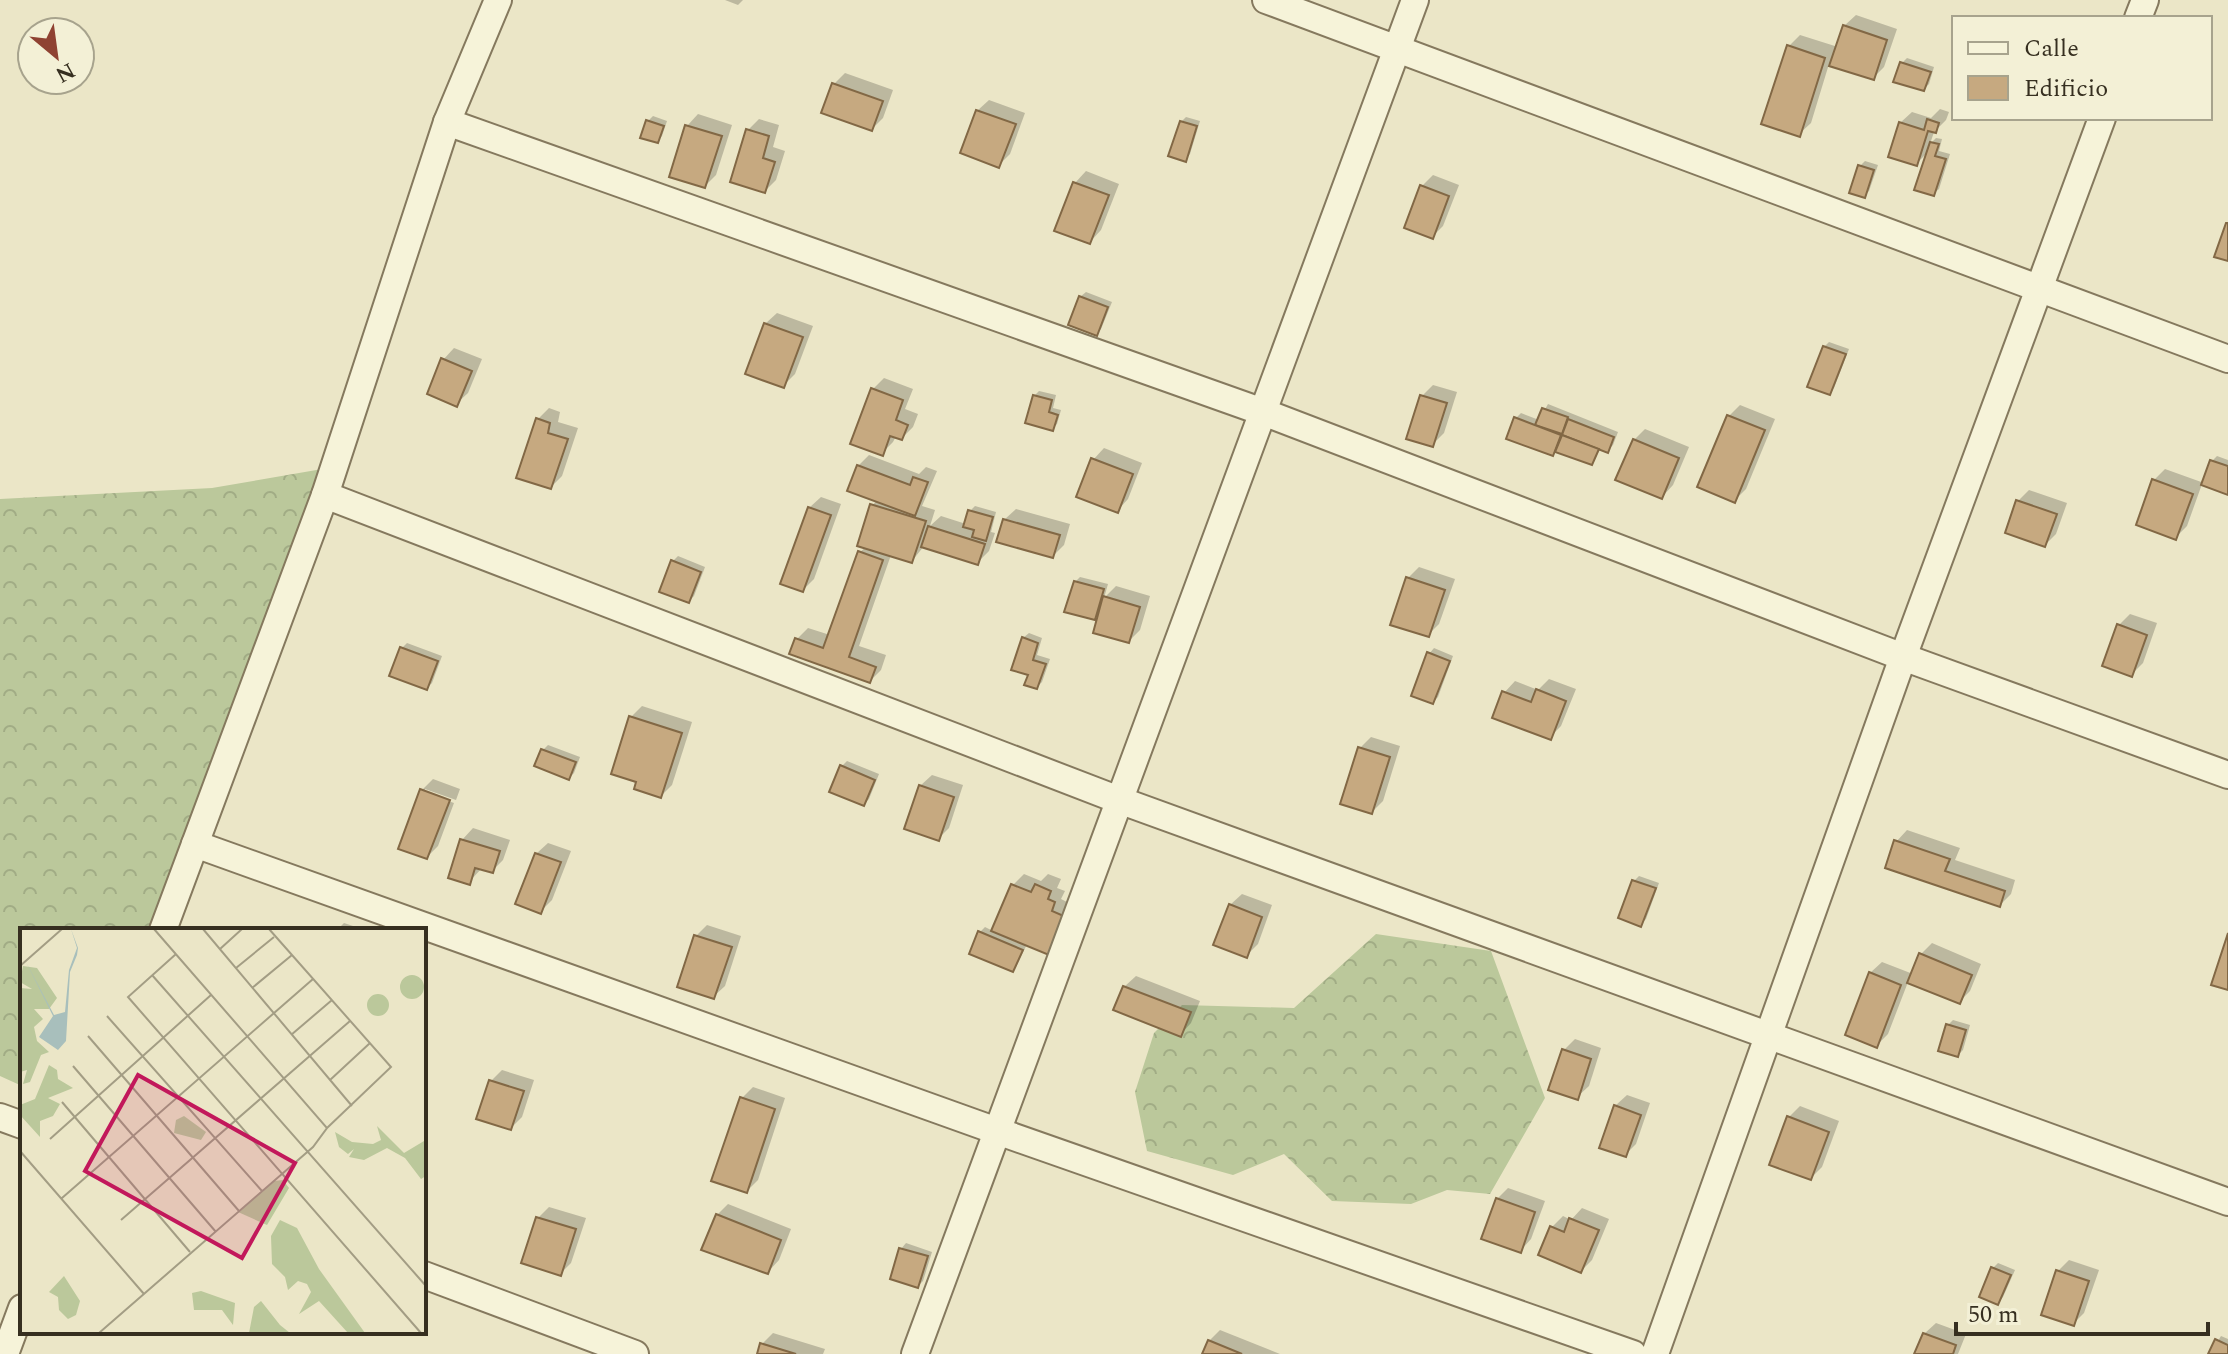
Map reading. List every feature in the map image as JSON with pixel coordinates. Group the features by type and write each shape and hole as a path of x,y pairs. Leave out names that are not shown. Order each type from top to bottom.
{"street":[{"path":"164,928 325,495 447,122 498,0"},
{"path":"1266,0 2228,359"},
{"path":"915,1354 1415,0"},
{"path":"1655,1354 1903,657 2101,120"},
{"path":"447,122 1263,412 1903,657 2228,775"},
{"path":"325,495 1119,800 2228,1202"},
{"path":"195,844 997,1131 1633,1354"},
{"path":"0,1117 20,1124"},
{"path":"426,1276 635,1354"},
{"path":"5,1354 20,1313"}],"green space":[{"path":"328,468 163,928 20,928 20,1085 0,1076 0,499 212,488"},
{"path":"1376,934 1491,951 1545,1098 1490,1194 1447,1190 1411,1204 1332,1201 1284,1154 1233,1175 1147,1151 1135,1092 1154,1033 1182,1005 1294,1008"}],"building":[{"path":"1843,25 1887,40 1874,80 1829,66"},
{"path":"1787,45 1825,58 1800,137 1761,124"},
{"path":"1900,62 1931,72 1924,91 1893,82"},
{"path":"832,83 883,101 872,131 821,113"},
{"path":"976,110 1016,124 999,168 960,153"},
{"path":"1927,119 1939,123 1936,133 1928,131 1917,166 1888,157 1899,122 1924,130"},
{"path":"646,120 664,126 658,143 640,138"},
{"path":"1180,121 1197,126 1186,162 1168,156"},
{"path":"685,125 722,136 705,188 669,177"},
{"path":"746,129 769,136 763,158 775,162 765,193 730,182"},
{"path":"1930,142 1939,144 1935,156 1946,159 1934,196 1914,190"},
{"path":"1858,165 1874,170 1865,198 1849,193"},
{"path":"1073,182 1109,195 1090,244 1054,231"},
{"path":"1420,185 1449,196 1433,239 1404,228"},
{"path":"2228,223 2228,261 2214,257"},
{"path":"1079,296 1108,307 1097,336 1068,325"},
{"path":"764,323 803,337 784,388 745,374"},
{"path":"1823,346 1846,354 1830,395 1807,387"},
{"path":"441,358 472,371 457,407 427,394"},
{"path":"871,388 903,400 896,420 908,425 902,440 890,436 883,456 850,444"},
{"path":"1033,395 1052,400 1049,412 1058,415 1053,431 1025,423"},
{"path":"1420,395 1447,403 1433,447 1406,439"},
{"path":"1542,408 1568,417 1562,434 1535,425"},
{"path":"1727,415 1765,430 1735,503 1697,487"},
{"path":"1514,417 1561,435 1553,456 1506,439"},
{"path":"536,418 550,423 548,433 568,439 551,489 516,478"},
{"path":"1568,419 1614,437 1608,453 1562,435"},
{"path":"1562,435 1599,449 1592,465 1555,452"},
{"path":"1633,439 1679,458 1662,499 1615,480"},
{"path":"1091,458 1133,474 1118,513 1076,497"},
{"path":"2210,460 2228,466 2228,495 2201,485"},
{"path":"857,465 910,485 913,477 928,482 915,516 847,491"},
{"path":"2152,479 2193,494 2176,540 2136,525"},
{"path":"2016,500 2057,514 2045,547 2005,533"},
{"path":"870,504 926,521 912,563 857,546"},
{"path":"808,507 831,515 803,592 780,584"},
{"path":"968,510 993,517 986,541 972,537 974,530 963,527"},
{"path":"1003,519 1060,535 1053,558 996,542"},
{"path":"928,526 985,544 978,565 921,547"},
{"path":"858,551 883,560 849,657 876,667 870,683 789,654 795,638 823,648"},
{"path":"671,560 701,572 689,603 659,592"},
{"path":"1406,577 1445,590 1429,637 1390,625"},
{"path":"1074,581 1104,589 1095,620 1064,612"},
{"path":"1103,596 1140,607 1129,643 1093,633"},
{"path":"2117,624 2147,635 2132,677 2102,666"},
{"path":"1022,637 1038,643 1033,660 1046,664 1037,689 1024,685 1028,675 1011,670"},
{"path":"400,647 438,661 427,690 389,676"},
{"path":"1427,652 1450,661 1433,704 1411,696"},
{"path":"1536,689 1566,701 1551,740 1492,718 1502,691 1531,702"},
{"path":"629,716 682,733 661,798 634,789 636,782 611,774"},
{"path":"1358,747 1390,757 1372,814 1340,804"},
{"path":"541,749 576,762 569,780 534,766"},
{"path":"840,765 875,780 864,806 829,792"},
{"path":"919,785 954,797 939,841 904,829"},
{"path":"420,789 450,800 427,859 398,849"},
{"path":"460,839 500,851 493,873 475,868 470,885 448,878"},
{"path":"1894,840 1950,859 1945,871 2005,891 2000,907 1885,868"},
{"path":"535,853 561,862 541,914 515,904"},
{"path":"1632,880 1656,888 1641,927 1618,918"},
{"path":"1011,884 1031,892 1035,884 1051,891 1048,899 1055,902 1052,911 1066,917 1049,955 991,931"},
{"path":"1229,904 1262,917 1247,958 1213,945"},
{"path":"978,931 1023,950 1013,972 969,954"},
{"path":"2228,933 2228,990 2211,985"},
{"path":"694,935 732,947 714,999 677,987"},
{"path":"1919,953 1972,975 1960,1004 1907,983"},
{"path":"1869,972 1901,985 1877,1048 1845,1035"},
{"path":"1123,986 1191,1012 1181,1037 1113,1010"},
{"path":"1946,1024 1966,1030 1958,1057 1938,1051"},
{"path":"1562,1049 1591,1059 1578,1100 1548,1090"},
{"path":"489,1080 524,1091 511,1130 476,1119"},
{"path":"740,1097 775,1109 747,1193 711,1181"},
{"path":"1614,1105 1641,1115 1626,1157 1599,1148"},
{"path":"1787,1116 1829,1132 1811,1180 1769,1165"},
{"path":"1496,1198 1535,1212 1521,1253 1481,1239"},
{"path":"716,1214 781,1240 768,1274 701,1250"},
{"path":"536,1217 576,1229 561,1276 521,1263"},
{"path":"1569,1218 1599,1230 1581,1273 1538,1255 1550,1226 1564,1232"},
{"path":"899,1248 928,1256 918,1288 890,1279"},
{"path":"1991,1267 2011,1275 1998,1305 1979,1297"},
{"path":"2056,1270 2089,1281 2074,1326 2041,1315"},
{"path":"1923,1333 1956,1345 1953,1354 1914,1354"},
{"path":"2215,1339 2228,1345 2228,1354 2208,1354"},
{"path":"1208,1340 1242,1354 1202,1354"},
{"path":"760,1343 796,1354 757,1354"}]}
